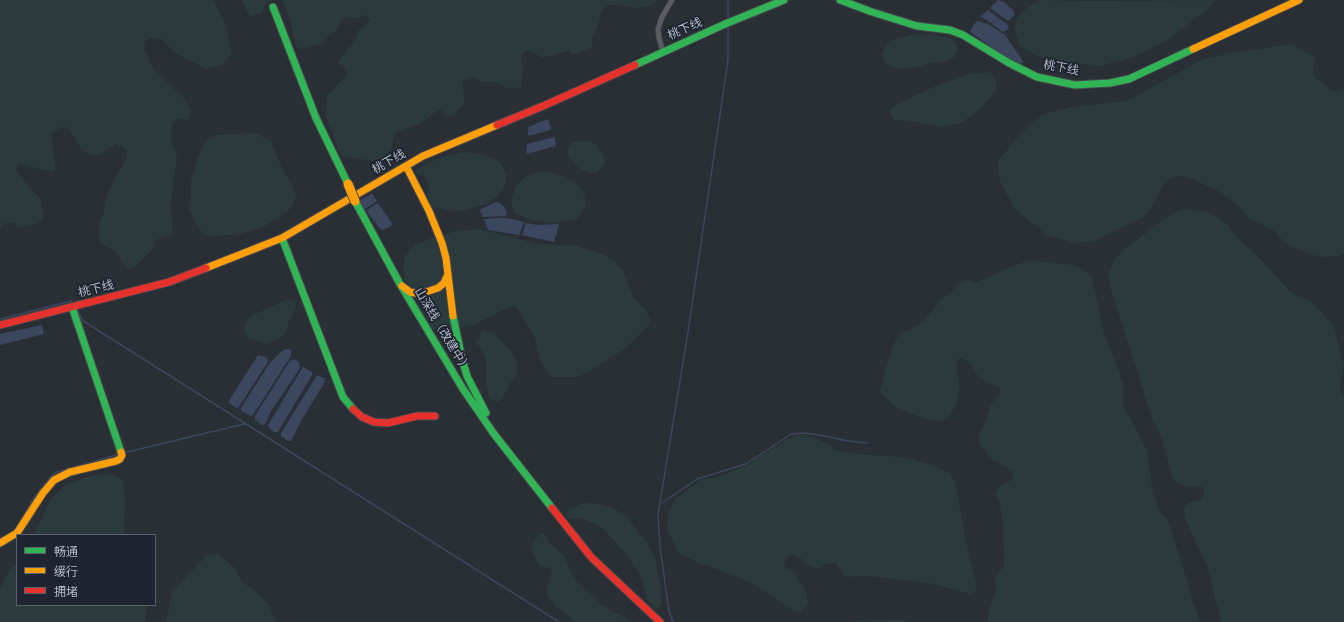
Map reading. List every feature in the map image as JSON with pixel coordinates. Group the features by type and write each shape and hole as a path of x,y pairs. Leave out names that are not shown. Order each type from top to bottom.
{"main road":[{"name":"桃下线","path":"0,325 169,282 282,238 423,156 543,106 784,0"},
{"name":"桃下线","path":"840,0 853,2 890,18 917,26 950,30 964,35 1009,63 1037,77 1075,85 1110,83 1129,80 1299,0"},
{"name":"山深线（改建中）","path":"273,7 316,118 365,221 388,265 464,389 494,434 591,557 658,620"},
{"path":"406,166 429,211 442,243 446,258 458,342 467,376 485,412 520,468"},
{"path":"282,238 337,382 344,397 353,409 362,416 374,422 388,423 417,416 435,416"},
{"path":"400,284 410,292 420,294 438,288 444,283 448,274"},
{"path":"0,543 17,533 43,493 54,480 70,472 116,461 120,459 122,455 72,307"}],"street":[{"path":"663,52 658,29 662,17 672,0"}],"shaded area":[{"path":"0,0 213,0 226,26 231,54 222,65 206,69 175,53 160,38 148,38 144,43 153,69 184,98 191,110 188,120 177,119 172,125 171,139 177,156 170,208 173,226 171,235 156,240 154,242 153,250 141,262 130,269 128,269 114,251 101,244 98,240 99,224 104,212 106,196 112,182 126,159 127,151 122,146 116,144 98,156 90,154 82,150 68,128 63,127 51,134 56,169 52,172 20,164 17,168 18,174 40,198 44,219 37,224 20,227 12,223 4,223 1,227 0,236"},
{"path":"241,0 274,0 267,2 262,13 250,16"},
{"path":"281,0 658,0 651,6 636,8 608,5 603,10 597,29 593,36 592,48 573,55 569,51 542,58 530,50 524,52 521,57 523,69 521,87 508,89 498,82 483,82 473,77 462,81 465,104 450,117 440,109 421,123 398,132 394,136 391,150 385,157 375,161 344,157 337,148 334,136 327,121 326,109 327,96 348,73 347,70 338,62 355,41 358,31 370,20 366,15 357,18 346,17 341,21 337,30 320,44 302,49 297,48 286,7"},
{"path":"1038,0 1216,0 1211,6 1168,40 1134,57 1100,66 1068,63 1038,57 1019,45 1014,28 1018,15"},
{"path":"914,34 949,38 956,43 958,49 954,58 945,62 931,63 913,68 896,69 887,64 881,55 885,46 891,40"},
{"path":"1291,44 1315,57 1313,75 1334,92 1344,89 1344,254 1339,256 1323,257 1308,254 1294,248 1283,241 1274,231 1249,218 1241,208 1220,192 1194,180 1181,176 1173,177 1164,184 1151,208 1144,217 1095,241 1076,243 1048,236 1015,209 1001,184 998,172 998,161 1017,138 1043,114 1071,107 1127,101 1203,59 1231,53"},
{"path":"990,72 995,78 997,84 996,91 977,112 959,124 944,127 917,122 894,120 890,115 891,109 897,104 931,88 972,73"},
{"path":"256,133 271,141 282,168 293,186 296,198 293,205 288,211 265,226 244,233 208,236 201,231 193,220 189,209 191,198 191,180 201,148 207,140 216,135"},
{"path":"582,140 592,142 597,145 602,153 605,162 597,173 582,170 568,155 568,149 573,142"},
{"path":"463,152 484,154 500,162 506,173 506,184 497,197 483,205 462,211 447,210 430,206 426,197 430,187 424,175 419,175 414,172 424,165 441,157"},
{"path":"538,172 551,172 566,177 580,187 585,197 586,207 577,219 552,223 530,220 514,213 511,201 515,186 526,176"},
{"path":"1181,209 1205,211 1217,217 1229,226 1236,237 1257,255 1291,293 1308,299 1323,313 1334,327 1344,365 1340,388 1342,395 1344,396 1344,622 1221,622 1207,567 1185,519 1184,509 1188,503 1202,499 1204,495 1203,488 1200,486 1187,487 1179,484 1172,477 1161,435 1151,417 1110,287 1109,272 1114,260 1123,250 1163,220"},
{"path":"480,229 538,244 574,245 605,255 623,270 633,296 646,311 650,319 649,325 625,349 579,377 553,377 548,374 539,358 535,338 516,307 511,306 476,324 440,332 431,328 425,313 406,284 403,269 405,256 415,245 434,237 457,231"},
{"path":"1029,261 1074,265 1084,269 1092,277 1104,333 1123,382 1123,406 1147,451 1153,493 1160,511 1168,520 1200,622 987,622 996,589 995,577 1003,567 1004,561 1001,507 996,497 996,493 1000,485 1012,479 1013,475 1012,471 990,458 979,442 978,436 991,404 1001,393 999,387 986,382 977,375 970,363 960,358 957,361 956,368 959,380 959,393 956,404 949,418 941,422 926,419 898,409 880,392 889,356 896,339 906,331 923,322 941,300 962,282 967,280 975,283 1017,264"},
{"path":"288,299 294,301 296,307 289,321 286,333 276,340 265,344 249,338 243,329 246,322 253,315"},
{"path":"483,329 493,333 509,349 515,356 518,365 516,377 510,383 502,399 498,402 489,397 486,385 486,357 475,342 481,336 480,332"},
{"path":"799,435 810,436 826,443 837,451 856,454 903,457 932,465 949,473 955,482 970,561 977,584 975,592 970,594 933,584 870,576 845,577 835,563 823,564 819,568 812,567 800,558 790,555 785,561 784,566 795,574 806,591 808,604 800,612 791,609 755,585 720,570 698,563 678,552 667,531 668,514 674,500 700,480 716,477 746,466 774,447"},
{"path":"107,473 122,479 125,496 124,534 34,534 50,500 64,486 90,476"},
{"path":"590,503 614,508 627,518 650,546 658,570 661,589 661,605 658,608 653,608 646,595 639,573 625,553 607,533 599,526 586,520 579,518 571,520 566,516 570,510 580,504"},
{"path":"542,533 545,534 550,543 564,556 570,571 578,583 602,605 630,622 576,622 556,607 546,593 552,571 551,568 540,566 531,549 536,538"},
{"path":"218,553 235,568 242,582 254,590 269,605 276,622 166,622 172,592 207,555"},
{"path":"16,565 16,606 147,606 145,622 0,622 0,588 10,569"},
{"path":"898,619 914,622 842,622"}],"water":[{"path":"998,0 1004,2 1014,11 1014,15 1010,20 1008,21 990,8"},
{"path":"988,10 1008,25 1009,27 1007,30 1003,32 1001,31 980,16"},
{"path":"978,21 988,24 1005,35 1023,61 1021,64 1016,64 970,32 974,24"},
{"path":"548,119 551,128 550,130 528,135 528,127"},
{"path":"555,137 556,146 527,154 526,153 527,144"},
{"path":"372,193 377,201 364,210 358,202"},
{"path":"496,202 500,203 505,208 507,213 506,216 483,217 480,211 481,209"},
{"path":"378,203 393,225 383,230 381,230 367,212 367,210"},
{"path":"507,218 524,222 519,235 488,230 484,219"},
{"path":"526,223 538,225 558,224 554,242 522,235"},
{"path":"42,325 44,334 0,345 0,334"},
{"path":"286,349 291,350 291,356 257,409 252,416 243,412 241,408 269,364"},
{"path":"258,355 265,357 268,362 238,408 236,408 228,402"},
{"path":"293,359 299,363 300,368 270,413 265,424 262,425 255,420 255,416 289,362"},
{"path":"303,367 312,372 312,375 278,432 274,432 268,425"},
{"path":"317,375 324,378 325,382 301,421 291,441 288,441 281,436 281,433"}],"waterway":[{"path":"728,0 728,20"},
{"path":"673,622 669,611 660,547 658,515 688,332 728,60 728,26"},
{"path":"0,319 71,301 75,304"},
{"path":"76,307 83,321 559,622"},
{"path":"123,453 244,424"},
{"path":"662,503 697,479 746,464 791,434 806,433 848,441 868,443"},
{"path":"18,525 35,496 53,474 120,454"}],"traffic: fast":[{"path":"635,65 725,24 784,0"},
{"path":"840,0 917,26 950,30 963,35 1009,63 1037,77 1075,85 1110,83 1129,79 1193,49"},
{"path":"273,7 316,118 348,184"},
{"path":"355,201 400,284 463,389 494,434 552,508"},
{"path":"282,238 343,397 353,409"},
{"path":"72,307 121,452"},
{"path":"453,316 467,376 486,413"}],"traffic: slow":[{"path":"1193,49 1299,0"},
{"path":"206,268 282,238 423,156 497,125"},
{"path":"406,166 429,211 442,243 446,258 453,316"},
{"path":"348,184 355,201"},
{"path":"402,286 410,292 420,294 438,288 444,283 448,274"},
{"path":"0,543 17,533 43,493 54,480 70,472 116,461 120,459 122,455 121,452"}],"traffic: jam":[{"path":"497,125 635,65"},
{"path":"0,325 169,282 206,268"},
{"path":"353,409 362,417 374,422 388,423 417,416 435,416"},
{"path":"552,508 591,557 660,622"}]}
